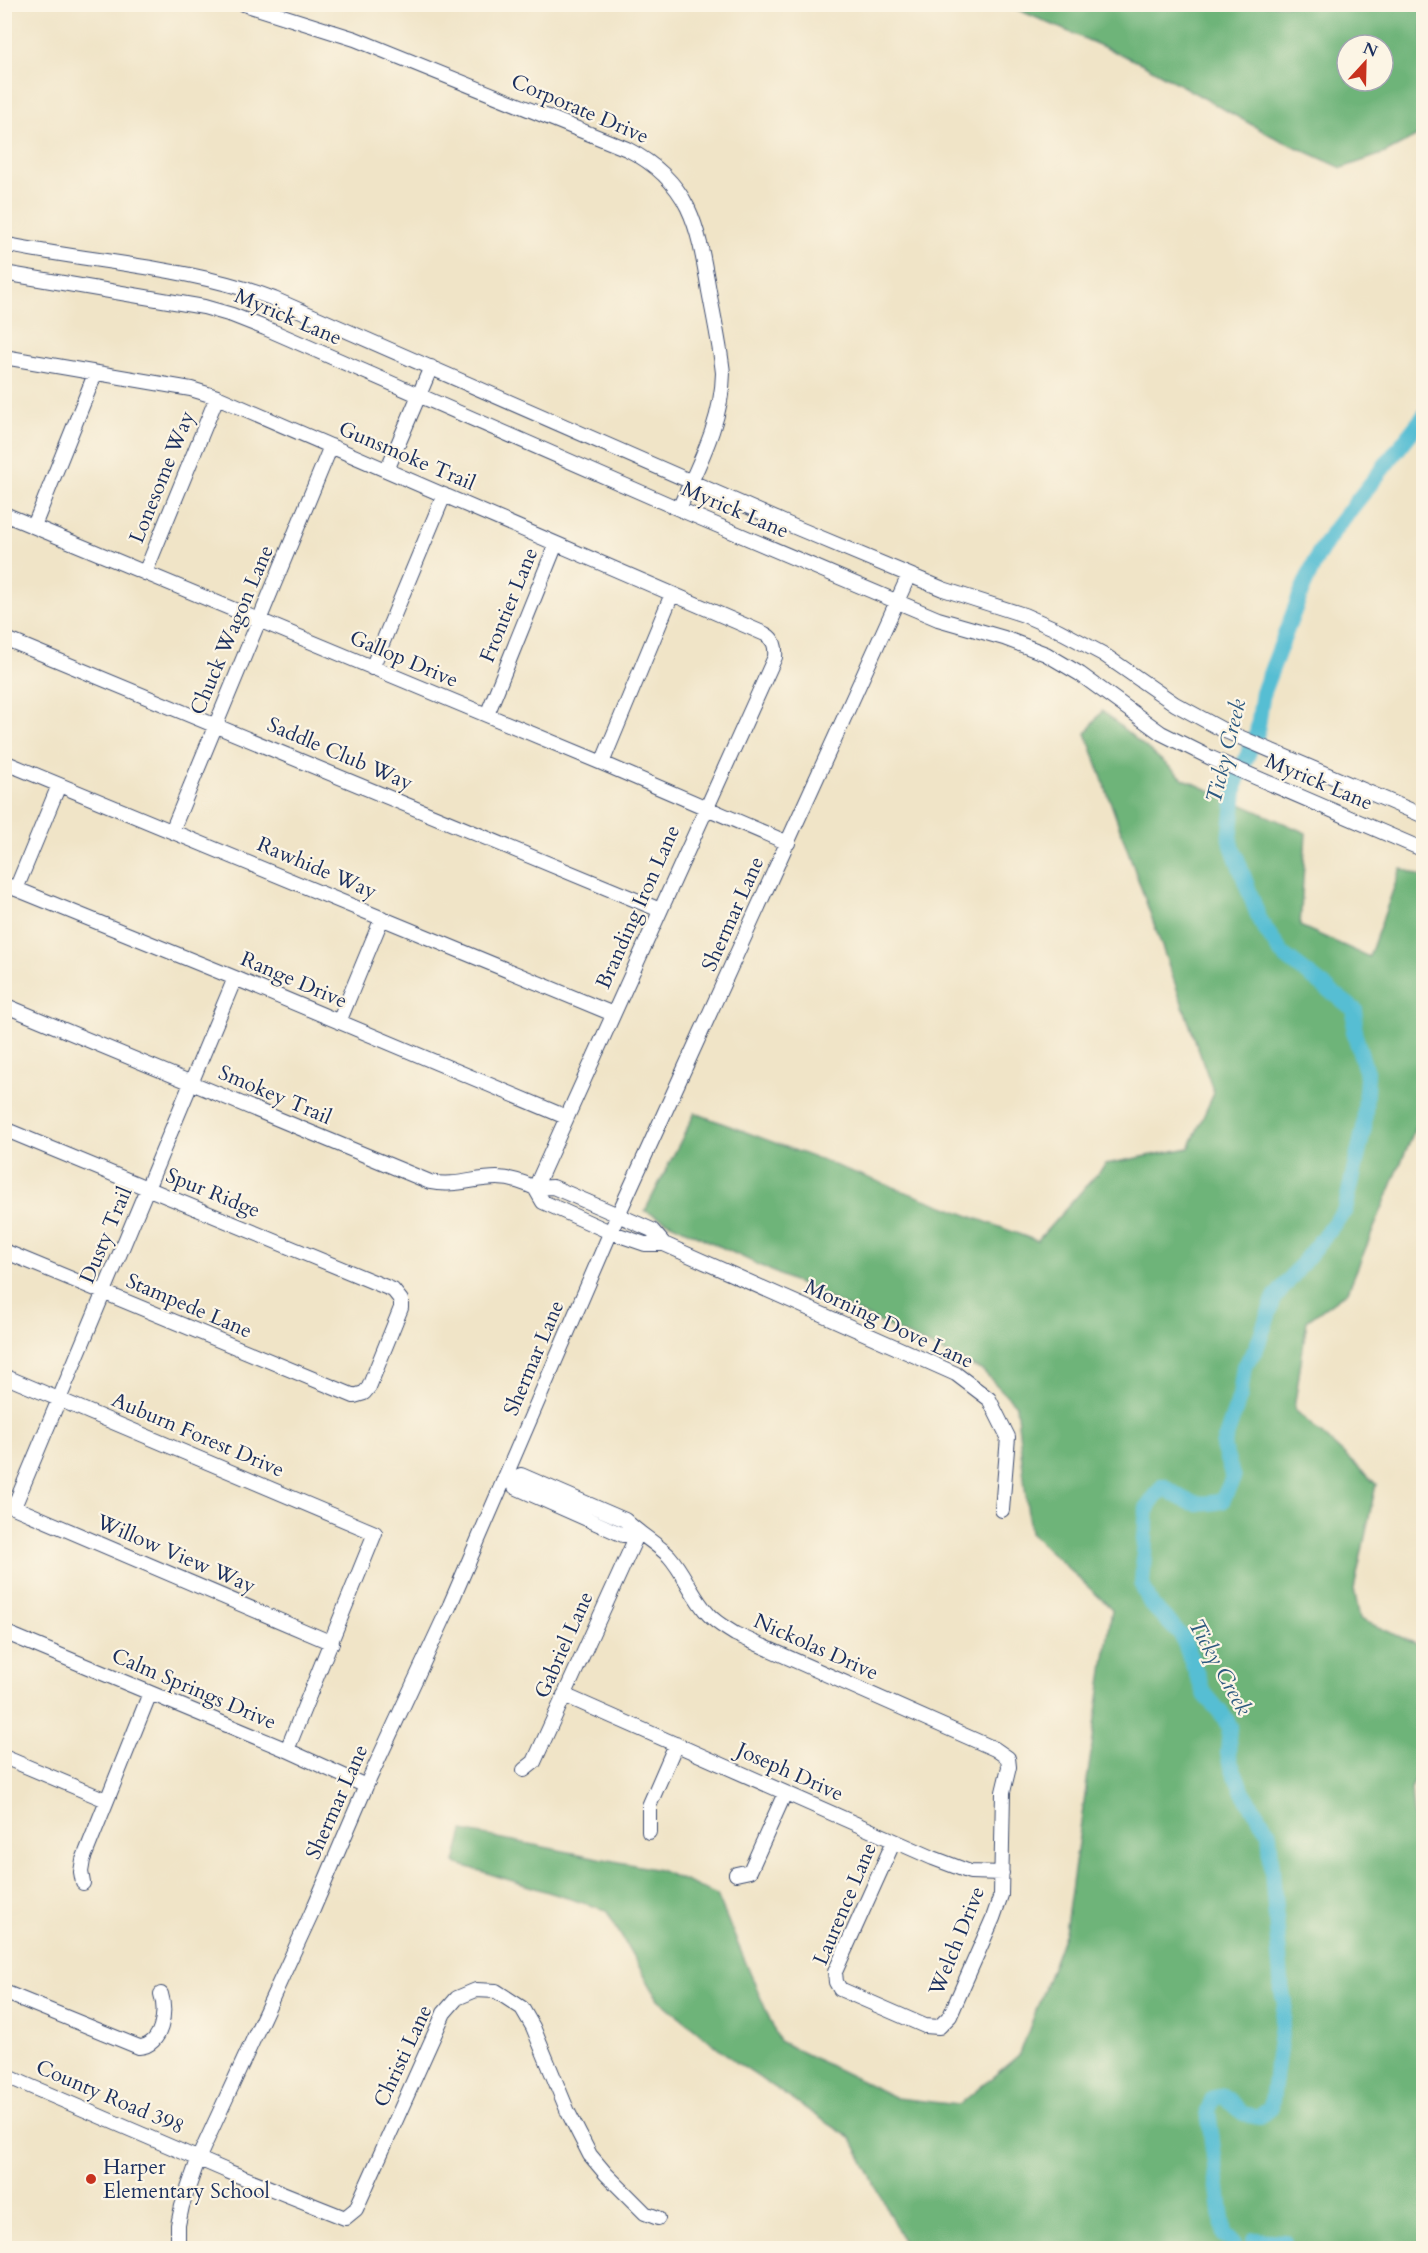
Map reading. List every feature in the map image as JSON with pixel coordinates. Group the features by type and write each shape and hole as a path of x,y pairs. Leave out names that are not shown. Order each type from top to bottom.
{"street":[{"name":"Corporate Drive","path":"244,4 355,39 627,149 646,159 669,180 683,198 698,228 723,373 722,395 716,421 679,509"},
{"name":"Myrick Lane","path":"4,244 229,283 274,299 909,575 943,589 1015,612 1058,630 1103,654 1175,704 1223,730 1424,816"},
{"name":"Myrick Lane","path":"4,273 219,311 265,328 897,602 938,619 1004,638 1046,654 1080,674 1161,733 1276,787 1424,850"},
{"name":"Gunsmoke Trail","path":"4,357 191,389 217,397 765,634 775,644"},
{"path":"387,470 431,367"},
{"path":"34,526 95,374"},
{"name":"Lonesome Way","path":"145,573 217,397"},
{"name":"Chuck Wagon Lane","path":"172,831 331,446"},
{"path":"372,668 444,495"},
{"name":"Gallop Drive","path":"4,514 788,843"},
{"name":"Frontier Lane","path":"487,715 556,544"},
{"name":"Shermar Lane","path":"178,2248 180,2216 199,2157 312,1912 366,1786 510,1477 610,1232 909,575"},
{"path":"602,763 672,594"},
{"name":"Saddle Club Way","path":"4,638 660,910"},
{"name":"Branding Iron Lane","path":"535,1188 775,657 775,644"},
{"name":"Rawhide Way","path":"4,762 613,1014"},
{"path":"10,886 59,785"},
{"name":"Range Drive","path":"10,886 566,1117"},
{"path":"339,1022 382,918"},
{"name":"Dusty Trail","path":"9,1505 60,1399 235,978"},
{"name":"Smokey Trail","path":"4,1005 430,1182 459,1184 500,1178 522,1182 535,1188 553,1187 618,1215"},
{"name":"Spur Ridge","path":"4,1129 393,1290 400,1300 399,1314 369,1386 364,1393 358,1396"},
{"name":"Smokey Trail","path":"535,1188 543,1202 610,1232"},
{"name":"Morning Dove Lane","path":"618,1215 652,1230 664,1244"},
{"name":"Morning Dove Lane","path":"610,1232 645,1244 664,1244 956,1374 989,1399 1008,1437 1002,1510"},
{"name":"Stampede Lane","path":"4,1251 345,1394 358,1396"},
{"name":"Auburn Forest Drive","path":"4,1376 375,1533 332,1643"},
{"name":"Nickolas Drive","path":"510,1477 515,1487 623,1535 638,1533 668,1556 680,1570 710,1617 735,1634 995,1749 1008,1758"},
{"name":"Willow View Way","path":"9,1505 332,1643"},
{"name":"Gabriel Lane","path":"524,1770 534,1762 638,1533"},
{"name":"Calm Springs Drive","path":"4,1632 287,1750 366,1786"},
{"path":"287,1750 332,1643"},
{"path":"83,1883 83,1860 150,1694"},
{"name":"Joseph Drive","path":"564,1695 894,1841 970,1872 1002,1872"},
{"path":"649,1832 649,1806 676,1744"},
{"path":"4,1757 106,1800"},
{"name":"Welch Drive","path":"939,2026 945,2023 950,2016 1001,1895 1003,1792 1009,1767 1008,1758"},
{"path":"736,1874 750,1870 785,1793"},
{"name":"Laurence Lane","path":"894,1841 835,1972 836,1982 840,1989 925,2026 939,2026"},
{"name":"Christi Lane","path":"199,2157 345,2218 356,2209 444,2013 457,1998 476,1990 496,1991 514,2001 528,2017 568,2112 596,2163 645,2213 658,2218"},
{"path":"4,1992 139,2047 153,2043 162,2022 164,2003 161,1994"},
{"name":"County Road 398","path":"4,2075 199,2157"}],"green space":[{"path":"1007,5 1423,5 1423,133 1385,153 1342,168 1272,136 1143,64"},
{"path":"1102,711 1184,779 1306,833 1300,926 1369,957 1401,868 1423,877 1423,1109 1348,1291 1307,1321 1294,1409 1376,1484 1354,1589 1360,1619 1423,1647 1423,1763 1411,1789 1424,1922 1424,2237 1419,2248 911,2248 905,2245 852,2139 737,2063 658,1999 606,1910 455,1863 463,1831 659,1870 717,1895 779,2041 896,2098 959,2105 1020,2054 1065,1932 1112,1609 1030,1533 1016,1405 983,1371 645,1211 695,1113 1037,1241 1106,1164 1189,1148 1214,1093 1086,733"}],"waterway":[{"name":"Ticky Creek","path":"1235,2248 1233,2241 1224,2235 1208,2110 1213,2098 1224,2096 1243,2114 1259,2117 1271,2108 1285,2004 1282,1992 1269,1833 1243,1792 1230,1762 1228,1753 1230,1728 1226,1719 1204,1693 1182,1636 1151,1604 1142,1585 1147,1508 1163,1486 1191,1502 1204,1504 1222,1501 1233,1478 1223,1446 1240,1396 1244,1366 1256,1349 1274,1299 1345,1210 1364,1128 1367,1075 1354,1032 1355,1010 1282,954 1260,921 1230,840 1236,782 1257,733 1263,692 1318,555 1335,529 1424,416"},
{"name":"Ticky Creek","path":"1254,2248 1254,2240 1284,2242 1283,2248"}],"place":[{"name":"Harper Elementary School","path":"91,2179"}]}
